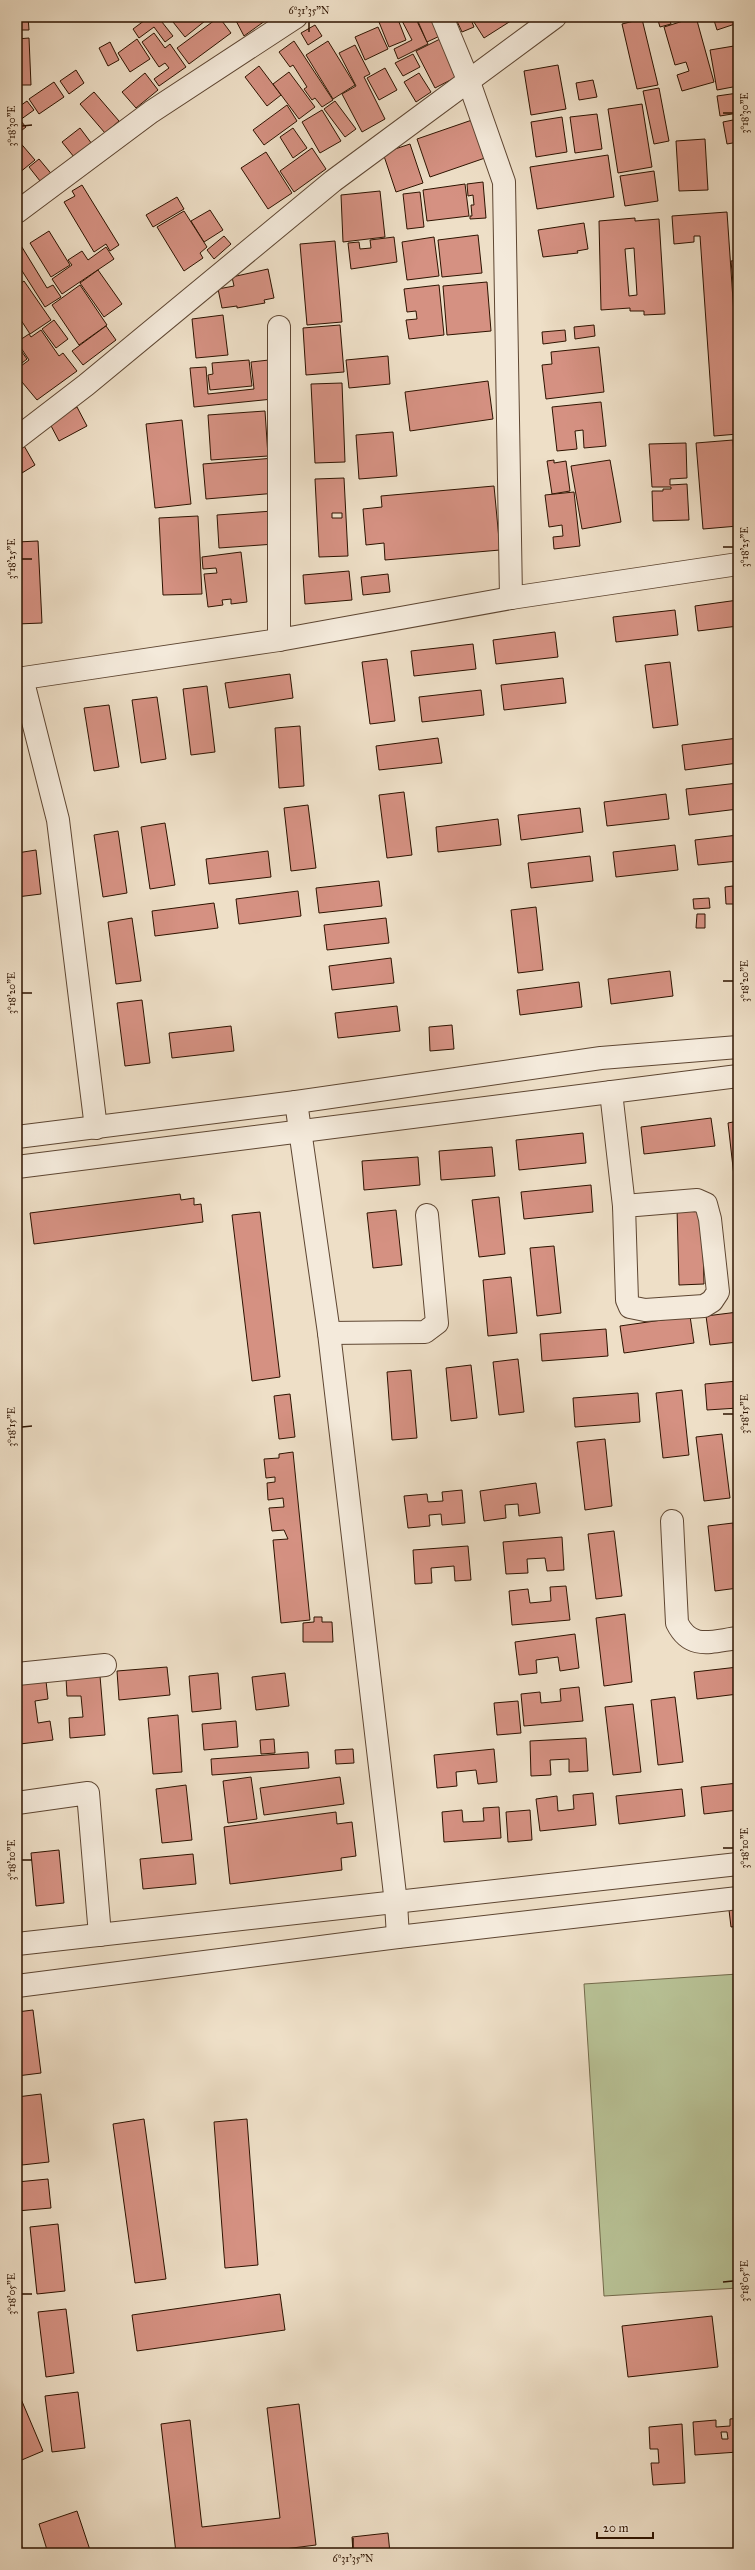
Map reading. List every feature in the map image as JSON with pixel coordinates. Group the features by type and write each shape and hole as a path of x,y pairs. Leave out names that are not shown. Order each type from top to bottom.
{"street":[{"path":"442,17 469,82 504,182 511,598"},
{"path":"17,438 86,385 332,181 469,82 555,17"},
{"path":"17,212 151,112 293,18"},
{"path":"279,327 279,640"},
{"path":"96,1128 58,820 19,679 279,640 511,598 738,564"},
{"path":"17,1137 296,1102 601,1058 738,1047"},
{"path":"17,1167 738,1076"},
{"path":"611,1092 624,1206 627,1300 630,1307 645,1310 704,1306 712,1301 718,1292 710,1219 706,1204 697,1200 624,1206"},
{"path":"296,1102 302,1131 329,1333 396,1903 398,1937"},
{"path":"329,1333 425,1332 437,1323 427,1215"},
{"path":"672,1521 677,1623 683,1635 695,1642 738,1638"},
{"path":"17,1674 105,1665"},
{"path":"17,1803 88,1793 100,1935"},
{"path":"17,1944 738,1864"},
{"path":"17,1986 398,1937 738,1898"}],"green space":[{"path":"738,1974 738,2288 604,2296 584,1984"}],"building":[{"path":"17,17 28,17 29,30 17,30"},
{"path":"149,17 158,17 173,36 165,42 154,27 139,38 133,29"},
{"path":"179,17 210,17 185,37 173,22"},
{"path":"219,17 231,33 189,64 177,48"},
{"path":"234,17 268,17 269,18 244,36"},
{"path":"377,17 397,17 406,40 389,47"},
{"path":"400,17 415,17 428,44 398,59 394,49 412,40"},
{"path":"416,17 436,17 444,34 427,42"},
{"path":"455,17 470,17 474,27 462,32"},
{"path":"475,17 517,17 484,38 472,19"},
{"path":"657,17 669,17 671,24 660,27"},
{"path":"696,17 714,82 682,91 677,75 689,71 686,62 675,65 664,27"},
{"path":"713,17 738,17 738,23 717,30"},
{"path":"642,19 658,85 637,89 622,24"},
{"path":"315,25 322,36 308,45 301,33"},
{"path":"378,27 388,49 365,60 355,37"},
{"path":"154,33 165,48 170,44 186,67 159,86 154,79 169,68 165,63 159,67 142,42"},
{"path":"735,36 738,36 738,55"},
{"path":"444,37 462,74 435,88 416,51"},
{"path":"29,38 31,85 17,85 17,39"},
{"path":"137,39 150,59 130,72 118,53"},
{"path":"294,41 333,100 322,107 315,98 312,100 304,89 307,87 293,65 290,67 279,52"},
{"path":"328,41 355,85 333,99 306,55"},
{"path":"110,42 119,60 108,66 99,48"},
{"path":"355,45 370,74 364,77 385,119 362,132 342,94 356,86 339,53"},
{"path":"734,46 738,86 717,90 710,50"},
{"path":"413,54 420,67 403,76 395,63"},
{"path":"558,65 566,109 531,115 524,71"},
{"path":"259,66 281,95 267,106 245,77"},
{"path":"385,68 397,90 379,100 367,78"},
{"path":"76,70 84,83 69,94 60,81"},
{"path":"289,72 315,107 299,119 273,84"},
{"path":"145,73 158,90 136,108 122,92"},
{"path":"419,73 431,92 416,102 404,82"},
{"path":"593,80 597,97 579,100 576,83"},
{"path":"54,82 64,97 39,114 29,99"},
{"path":"659,88 669,141 654,144 643,91"},
{"path":"94,92 119,121 105,133 80,104"},
{"path":"738,93 738,113 720,116 717,96"},
{"path":"27,101 34,110 20,120 26,127 17,134 17,108"},
{"path":"335,101 356,129 345,137 324,109"},
{"path":"642,104 652,167 618,173 608,109"},
{"path":"287,105 297,121 264,145 253,130"},
{"path":"322,110 341,141 320,153 302,122"},
{"path":"597,114 602,149 575,153 570,117"},
{"path":"562,117 567,152 536,157 531,122"},
{"path":"738,119 738,142 727,144 723,122"},
{"path":"472,120 485,158 430,177 417,139"},
{"path":"80,128 92,144 74,157 62,142"},
{"path":"293,128 307,148 293,158 280,137"},
{"path":"17,139 35,160 19,173 17,171"},
{"path":"705,139 708,190 679,191 676,141"},
{"path":"410,144 423,183 396,192 383,153"},
{"path":"312,148 326,169 294,192 280,171"},
{"path":"266,152 292,193 268,209 241,168"},
{"path":"608,155 614,197 537,209 530,167"},
{"path":"39,159 54,177 44,186 29,167"},
{"path":"654,171 658,201 625,206 620,176"},
{"path":"483,182 486,218 470,219 470,216 472,216 471,205 474,205 473,195 468,196 467,184"},
{"path":"465,184 469,216 427,221 423,190"},
{"path":"82,185 119,245 110,251 106,244 94,252 64,202 75,196 72,191"},
{"path":"380,191 385,237 343,242 341,195"},
{"path":"420,192 424,227 407,229 403,194"},
{"path":"177,197 184,209 153,227 146,215"},
{"path":"210,210 223,230 204,242 191,221"},
{"path":"184,211 207,247 200,253 203,258 184,271 157,227"},
{"path":"727,212 738,373 738,434 714,436 700,236 694,236 694,242 674,244 672,216"},
{"path":"635,218 635,221 659,219 665,314 644,315 644,311 630,311 630,308 601,310 599,221","holes":["634,248 637,295 629,296 625,249"]},
{"path":"584,223 588,249 577,251 578,253 543,257 538,230"},
{"path":"49,231 70,265 51,277 30,243"},
{"path":"478,235 482,273 442,277 438,240"},
{"path":"224,236 231,244 214,259 207,250"},
{"path":"394,237 397,262 351,269 348,243 359,242 360,249 371,248 370,240"},
{"path":"434,237 439,276 407,280 402,242"},
{"path":"17,239 47,288 53,285 61,297 45,307 17,263"},
{"path":"335,241 342,322 307,325 300,244"},
{"path":"106,247 114,259 62,294 52,279 72,265 68,260 82,251 88,260"},
{"path":"738,260 738,303 735,304 731,261"},
{"path":"268,269 274,298 264,300 265,303 237,308 237,306 222,308 218,289 234,286 232,277"},
{"path":"98,270 122,304 104,317 80,283"},
{"path":"24,281 51,320 30,334 17,314 17,286"},
{"path":"487,282 491,331 447,335 443,286"},
{"path":"80,285 107,325 79,345 52,305"},
{"path":"439,285 444,335 409,339 406,320 417,319 416,311 407,312 404,289"},
{"path":"736,305 738,305 738,330"},
{"path":"223,315 228,355 196,358 192,319"},
{"path":"54,320 68,339 56,348 42,329"},
{"path":"340,325 344,372 306,375 303,328"},
{"path":"594,325 595,336 575,339 574,327"},
{"path":"106,326 116,340 83,365 72,351"},
{"path":"41,330 59,356 63,353 77,371 37,400 17,376 17,369 29,360 17,342 29,334 31,337"},
{"path":"565,330 566,341 543,344 542,332"},
{"path":"17,345 27,359 17,367"},
{"path":"599,347 604,392 546,399 542,365 552,364 551,352"},
{"path":"388,356 390,384 349,388 346,360"},
{"path":"249,360 252,386 210,390 208,375 213,374 212,363"},
{"path":"269,360 273,399 194,407 190,368 206,367 208,394 254,389 251,362"},
{"path":"488,381 493,419 410,431 405,392"},
{"path":"342,383 345,462 315,463 311,384"},
{"path":"601,402 606,446 584,448 583,430 575,431 577,449 557,451 552,407"},
{"path":"17,403 22,410 17,414"},
{"path":"77,407 87,426 59,441 49,422"},
{"path":"265,411 268,456 211,460 208,415"},
{"path":"182,420 191,504 155,508 146,424"},
{"path":"393,432 397,476 359,479 356,435"},
{"path":"733,440 738,526 703,529 696,443"},
{"path":"686,443 687,478 670,479 670,485 687,484 689,520 653,521 652,491 663,491 663,489 671,489 671,487 652,487 649,444"},
{"path":"23,444 35,465 17,476 17,448"},
{"path":"274,458 277,493 206,499 203,464"},
{"path":"554,460 554,463 566,461 570,491 552,494 547,461"},
{"path":"610,460 621,522 582,529 571,466"},
{"path":"344,478 348,556 319,557 315,479","holes":["332,513 342,513 342,518 332,518"]},
{"path":"494,486 500,550 385,560 384,543 366,545 363,509 382,507 381,496"},
{"path":"574,492 580,546 554,549 553,537 563,536 562,525 549,527 545,495"},
{"path":"273,511 275,544 219,548 217,515"},
{"path":"198,516 202,594 163,595 159,518"},
{"path":"38,541 42,623 17,624 17,542"},
{"path":"241,552 247,602 231,604 231,599 222,600 223,605 208,607 204,574 217,573 216,568 203,569 202,557"},
{"path":"349,571 352,600 305,604 303,575"},
{"path":"388,574 390,592 363,595 361,577"},
{"path":"738,600 738,626 698,631 695,606"},
{"path":"675,610 678,635 616,642 613,617"},
{"path":"555,632 558,657 496,664 493,640"},
{"path":"473,644 476,669 414,676 411,651"},
{"path":"387,659 395,721 370,724 362,662"},
{"path":"670,662 678,725 653,728 645,665"},
{"path":"290,674 293,698 229,708 225,683"},
{"path":"563,678 566,703 504,710 501,685"},
{"path":"207,686 215,752 191,755 183,689"},
{"path":"481,690 484,715 422,722 419,697"},
{"path":"157,697 166,759 141,763 132,700"},
{"path":"109,705 119,767 94,771 84,708"},
{"path":"300,726 304,786 279,788 275,728"},
{"path":"438,738 442,763 379,770 376,746"},
{"path":"738,738 738,763 685,770 682,745"},
{"path":"738,783 738,809 689,815 686,789"},
{"path":"404,792 412,855 387,858 379,795"},
{"path":"666,794 669,819 607,826 604,802"},
{"path":"308,805 316,868 291,871 284,808"},
{"path":"580,808 583,832 521,840 518,815"},
{"path":"498,819 501,845 438,852 436,827"},
{"path":"165,823 175,885 150,889 141,827"},
{"path":"118,831 127,893 103,897 94,835"},
{"path":"738,835 738,861 698,865 695,840"},
{"path":"675,845 678,870 616,877 613,852"},
{"path":"36,850 41,894 17,897 17,853"},
{"path":"268,851 271,877 209,884 206,859"},
{"path":"590,856 593,881 531,888 528,863"},
{"path":"379,881 382,906 319,913 316,888"},
{"path":"733,886 735,904 726,904 725,887"},
{"path":"298,891 301,916 239,924 236,899"},
{"path":"709,898 710,908 694,909 693,899"},
{"path":"214,903 218,928 155,936 152,911"},
{"path":"536,907 543,970 518,973 511,910"},
{"path":"697,914 705,914 705,928 696,928"},
{"path":"132,918 141,981 116,984 108,922"},
{"path":"386,918 389,943 327,950 324,925"},
{"path":"391,958 394,983 332,990 329,966"},
{"path":"670,971 673,996 611,1004 608,979"},
{"path":"579,982 582,1007 520,1015 517,990"},
{"path":"142,1000 150,1063 125,1066 117,1003"},
{"path":"397,1006 400,1031 338,1038 335,1013"},
{"path":"452,1025 454,1049 430,1051 429,1027"},
{"path":"231,1026 234,1051 172,1058 169,1033"},
{"path":"711,1118 715,1146 644,1154 641,1127"},
{"path":"738,1121 738,1185 735,1185 728,1123"},
{"path":"583,1133 586,1163 519,1170 516,1140"},
{"path":"492,1147 495,1176 441,1180 439,1151"},
{"path":"418,1157 420,1185 364,1190 362,1161"},
{"path":"591,1185 593,1212 524,1219 521,1192"},
{"path":"180,1194 181,1200 194,1198 194,1205 201,1204 203,1222 34,1244 30,1213"},
{"path":"499,1197 505,1254 479,1257 472,1200"},
{"path":"702,1207 704,1284 679,1285 677,1208"},
{"path":"396,1210 402,1265 373,1268 367,1213"},
{"path":"260,1212 280,1377 252,1381 232,1215"},
{"path":"554,1246 561,1313 537,1316 530,1248"},
{"path":"511,1277 517,1333 488,1336 483,1280"},
{"path":"738,1312 738,1342 710,1345 706,1316"},
{"path":"690,1316 694,1343 624,1353 620,1326"},
{"path":"606,1329 608,1356 542,1361 540,1334"},
{"path":"518,1359 524,1412 499,1415 493,1362"},
{"path":"471,1365 477,1418 451,1421 446,1368"},
{"path":"411,1370 417,1438 392,1440 387,1372"},
{"path":"738,1381 738,1408 707,1410 705,1384"},
{"path":"682,1390 689,1455 663,1458 656,1393"},
{"path":"638,1393 640,1422 575,1427 573,1398"},
{"path":"290,1394 295,1437 279,1439 274,1396"},
{"path":"722,1434 730,1498 704,1501 696,1437"},
{"path":"605,1439 612,1506 585,1510 577,1442"},
{"path":"293,1452 310,1620 281,1623 273,1540 288,1539 284,1530 272,1531 269,1508 284,1507 283,1498 268,1500 267,1483 275,1482 275,1477 266,1478 264,1459 279,1458 279,1454"},
{"path":"536,1483 540,1513 519,1516 518,1504 505,1505 506,1518 484,1521 480,1491"},
{"path":"462,1490 465,1523 442,1525 441,1514 429,1515 430,1526 408,1528 404,1496 427,1494 428,1502 443,1501 442,1492"},
{"path":"733,1523 738,1588 715,1591 708,1526"},
{"path":"614,1531 622,1596 596,1599 588,1534"},
{"path":"562,1537 564,1570 547,1571 545,1558 527,1559 528,1573 506,1574 503,1542"},
{"path":"468,1546 471,1580 455,1581 454,1566 431,1568 432,1583 415,1584 413,1550"},
{"path":"566,1586 570,1620 512,1625 509,1591 528,1589 530,1603 551,1601 550,1587"},
{"path":"625,1614 632,1682 604,1686 596,1618"},
{"path":"314,1617 322,1617 322,1622 332,1622 333,1642 303,1642 303,1623 314,1622"},
{"path":"575,1634 579,1668 560,1671 558,1657 536,1660 537,1673 519,1675 515,1642"},
{"path":"167,1667 170,1695 119,1700 117,1671"},
{"path":"738,1667 738,1694 697,1699 694,1672"},
{"path":"218,1673 221,1709 192,1712 189,1676"},
{"path":"285,1673 289,1706 256,1710 252,1677"},
{"path":"100,1676 105,1735 70,1738 69,1718 83,1717 81,1696 67,1696 66,1678"},
{"path":"46,1681 48,1699 35,1701 38,1723 50,1721 53,1740 20,1744 17,1684"},
{"path":"579,1687 583,1721 524,1726 521,1694 540,1692 541,1703 561,1701 560,1689"},
{"path":"675,1697 683,1762 658,1765 651,1700"},
{"path":"518,1701 521,1733 497,1735 494,1703"},
{"path":"633,1704 641,1772 613,1775 605,1707"},
{"path":"178,1715 182,1772 153,1774 148,1718"},
{"path":"236,1721 238,1747 204,1750 202,1724"},
{"path":"586,1738 588,1771 569,1772 569,1759 550,1760 551,1775 531,1776 530,1741"},
{"path":"274,1739 275,1753 261,1754 260,1740"},
{"path":"353,1749 354,1763 336,1764 335,1750"},
{"path":"494,1749 497,1782 478,1784 476,1770 456,1772 457,1786 437,1788 434,1755"},
{"path":"308,1752 309,1768 212,1775 211,1759"},
{"path":"251,1777 257,1819 228,1823 223,1781"},
{"path":"340,1777 344,1804 264,1815 260,1788"},
{"path":"738,1783 738,1810 704,1814 701,1787"},
{"path":"186,1785 192,1840 162,1843 156,1789"},
{"path":"682,1789 685,1816 619,1824 616,1796"},
{"path":"593,1793 596,1825 540,1831 536,1799 557,1796 558,1811 574,1809 573,1795"},
{"path":"499,1807 501,1838 444,1842 442,1812 462,1810 463,1822 484,1821 483,1808"},
{"path":"530,1810 532,1840 508,1842 506,1812"},
{"path":"336,1812 337,1824 352,1822 356,1856 341,1858 342,1870 230,1884 224,1827"},
{"path":"59,1850 64,1903 36,1906 31,1853"},
{"path":"193,1854 196,1884 143,1889 140,1859"},
{"path":"738,1909 738,1926 731,1927 729,1910"},
{"path":"33,2010 41,2073 17,2076 17,2012"},
{"path":"41,2094 49,2162 22,2165 17,2097"},
{"path":"144,2119 166,2279 135,2283 113,2124"},
{"path":"247,2119 258,2265 225,2268 214,2122"},
{"path":"48,2179 51,2208 17,2211 17,2182"},
{"path":"58,2224 65,2291 37,2294 30,2227"},
{"path":"280,2294 285,2330 137,2351 132,2315"},
{"path":"66,2309 74,2373 46,2377 38,2312"},
{"path":"712,2316 718,2367 628,2377 622,2326"},
{"path":"78,2392 85,2448 52,2452 45,2396"},
{"path":"21,2399 43,2451 17,2462 17,2401"},
{"path":"299,2404 316,2545 253,2553 176,2553 161,2424 190,2420 202,2527 280,2518 267,2408"},
{"path":"738,2418 738,2452 695,2455 693,2422 716,2420 716,2427 730,2426 730,2419","holes":["721,2432 727,2432 728,2439 722,2439"]},
{"path":"682,2424 685,2483 653,2485 651,2463 659,2463 658,2449 650,2449 649,2427"},
{"path":"77,2511 91,2553 48,2553 39,2524"},
{"path":"17,2526 22,2547 17,2548"},
{"path":"388,2533 390,2553 353,2553 352,2537"}]}
